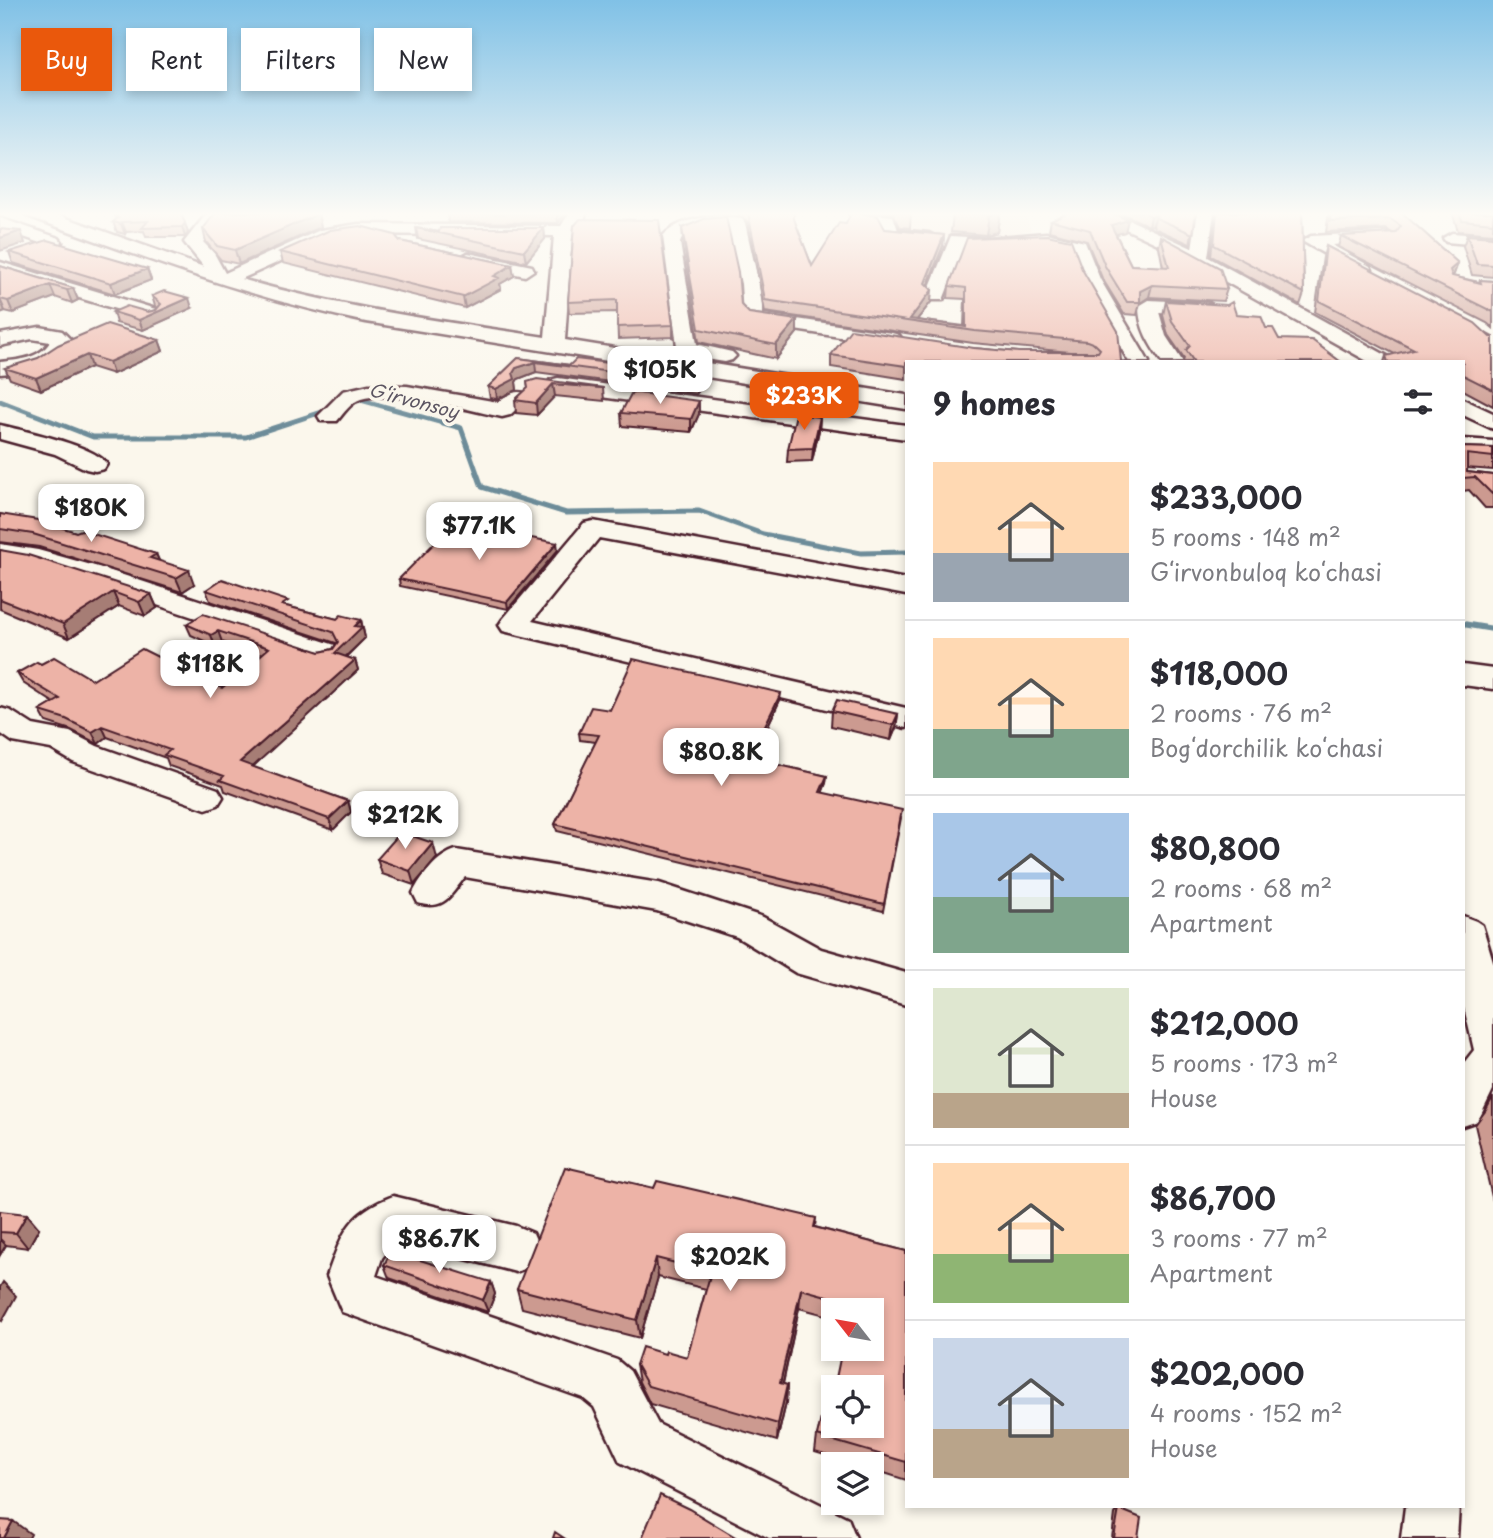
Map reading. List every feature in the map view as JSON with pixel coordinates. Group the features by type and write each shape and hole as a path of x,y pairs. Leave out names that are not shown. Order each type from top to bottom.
{"street":[{"path":"52,284 152,314"},
{"path":"236,284 271,296 366,316 690,351 905,388"},
{"path":"246,287 264,284"},
{"path":"276,284 338,290"},
{"path":"555,337 559,284"},
{"path":"677,284 684,335 690,351"},
{"path":"750,284 753,316 756,319 912,343"},
{"path":"936,296 941,284"},
{"path":"1094,284 1138,360"},
{"path":"1242,284 1380,360"},
{"path":"411,303 555,337 905,402"},
{"path":"1172,360 1158,342 1149,323 1149,306 1223,310"},
{"path":"0,340 40,332 55,335 61,341 59,348 49,356 0,368"},
{"path":"329,416 350,395 363,393 412,393 502,410 585,355"},
{"path":"534,387 788,415 905,432"},
{"path":"788,415 791,406 798,402 838,402 853,393"},
{"path":"1465,407 1493,422"},
{"path":"0,432 63,449 95,464"},
{"path":"1465,446 1493,448"},
{"path":"905,587 593,529 513,625 905,718"},
{"path":"0,552 38,558 92,574 324,651"},
{"path":"1465,675 1493,679"},
{"path":"0,718 24,734 59,740 85,754 206,797"},
{"path":"431,893 456,863 463,863 659,897 750,927 810,962 905,989"},
{"path":"1465,1103 1485,1063 1475,936"},
{"path":"516,1249 393,1218 382,1221 362,1246 351,1276 359,1296 599,1378 611,1389 639,1443 828,1538"},
{"path":"1429,1538 1432,1508"}],"building":[{"path":"0,284 59,284 73,288 67,290 50,285 8,301 0,299"},
{"path":"409,284 488,284 463,297"},
{"path":"569,284 668,284 673,325 617,327 617,300 568,302"},
{"path":"691,284 739,284 741,305 749,313 797,320 776,345 699,329"},
{"path":"762,284 926,284 932,290 910,319 966,327 966,288 949,286 950,284 1091,284 1118,331 1121,360 905,360 905,366 831,355 851,329 974,348 1019,352 1098,352 1100,349 1087,341 975,331 765,300"},
{"path":"1116,284 1225,284 1227,289 1152,285 1140,291 1140,302 1127,302"},
{"path":"1287,284 1304,284 1304,293"},
{"path":"1321,284 1399,284 1475,323 1493,337 1493,390 1465,376 1465,360 1387,360 1386,356 1414,349 1319,301"},
{"path":"1437,284 1493,284 1493,312"},
{"path":"164,291 189,298 139,320 113,312 127,306 148,312 156,310 161,304 152,296"},
{"path":"1166,301 1227,305 1232,302 1236,314 1261,316 1266,328 1273,328 1279,339 1312,340 1338,360 1193,360 1186,350 1190,346 1172,321"},
{"path":"107,324 159,340 109,362 87,355 36,378 5,368 38,358 58,345"},
{"path":"518,358 570,365 576,359 624,365 618,373 535,362 516,368 513,373 515,379 496,389 488,387"},
{"path":"686,364 707,368 696,382 673,379"},
{"path":"537,379 603,388 553,384 536,403 515,400 528,388 527,382"},
{"path":"632,392 699,401 691,419 621,413"},
{"path":"796,414 820,417 813,448 788,449"},
{"path":"1465,447 1493,448 1493,457 1467,454 1467,472 1493,475 1493,494 1475,477 1465,478"},
{"path":"0,514 38,520 76,532 81,530 156,554 150,558 189,570 176,578 33,534 0,529"},
{"path":"454,523 557,543 507,602 399,579"},
{"path":"0,550 28,555 151,594 139,602 113,592 63,624 0,599"},
{"path":"222,579 288,601 282,605 337,619 341,615 361,620 355,626 362,627 335,653 355,660 240,762 348,801 329,819 220,780 224,776 164,755 170,750 102,726 92,732 66,719 40,711 60,699 17,673 37,662 41,664 54,657 93,680 142,649 184,670 179,674 222,688 269,648 218,631 211,635 186,624 203,614 320,652 333,649 338,642 333,632 206,590"},
{"path":"633,659 781,693 749,758 827,776 820,792 902,810 884,904 555,824 599,735 579,733 591,707 610,710"},
{"path":"837,700 898,714 893,725 832,711"},
{"path":"401,832 433,843 410,871 377,859"},
{"path":"565,1167 654,1188 657,1181 816,1218 814,1227 905,1251 905,1462 884,1456 884,1452 872,1452 824,1438 884,1438 884,1375 837,1375 839,1362 884,1362 884,1298 834,1298 801,1289 780,1383 787,1385 778,1424 648,1386 636,1365 642,1347 687,1357 711,1272 656,1258 637,1320 517,1289"},
{"path":"0,1211 27,1214 16,1233 0,1232"},
{"path":"391,1251 491,1282 483,1300 384,1265"},
{"path":"821,1418 821,1437 817,1436"},
{"path":"660,1495 689,1509 737,1538 642,1538"},
{"path":"1119,1509 1141,1518 1138,1538 1114,1538"},
{"path":"0,1520 13,1521 4,1538 0,1538"},
{"path":"555,1532 564,1538 553,1538"}],"waterway":[{"name":"G‘irvonsoy","path":"349,403 361,400 461,428 482,487 566,513 699,511 763,534 861,553 905,552"},
{"name":"G‘irvonsoy","path":"0,401 93,437 246,437 331,409"},
{"name":"G‘irvonsoy","path":"1465,624 1493,629"}]}
